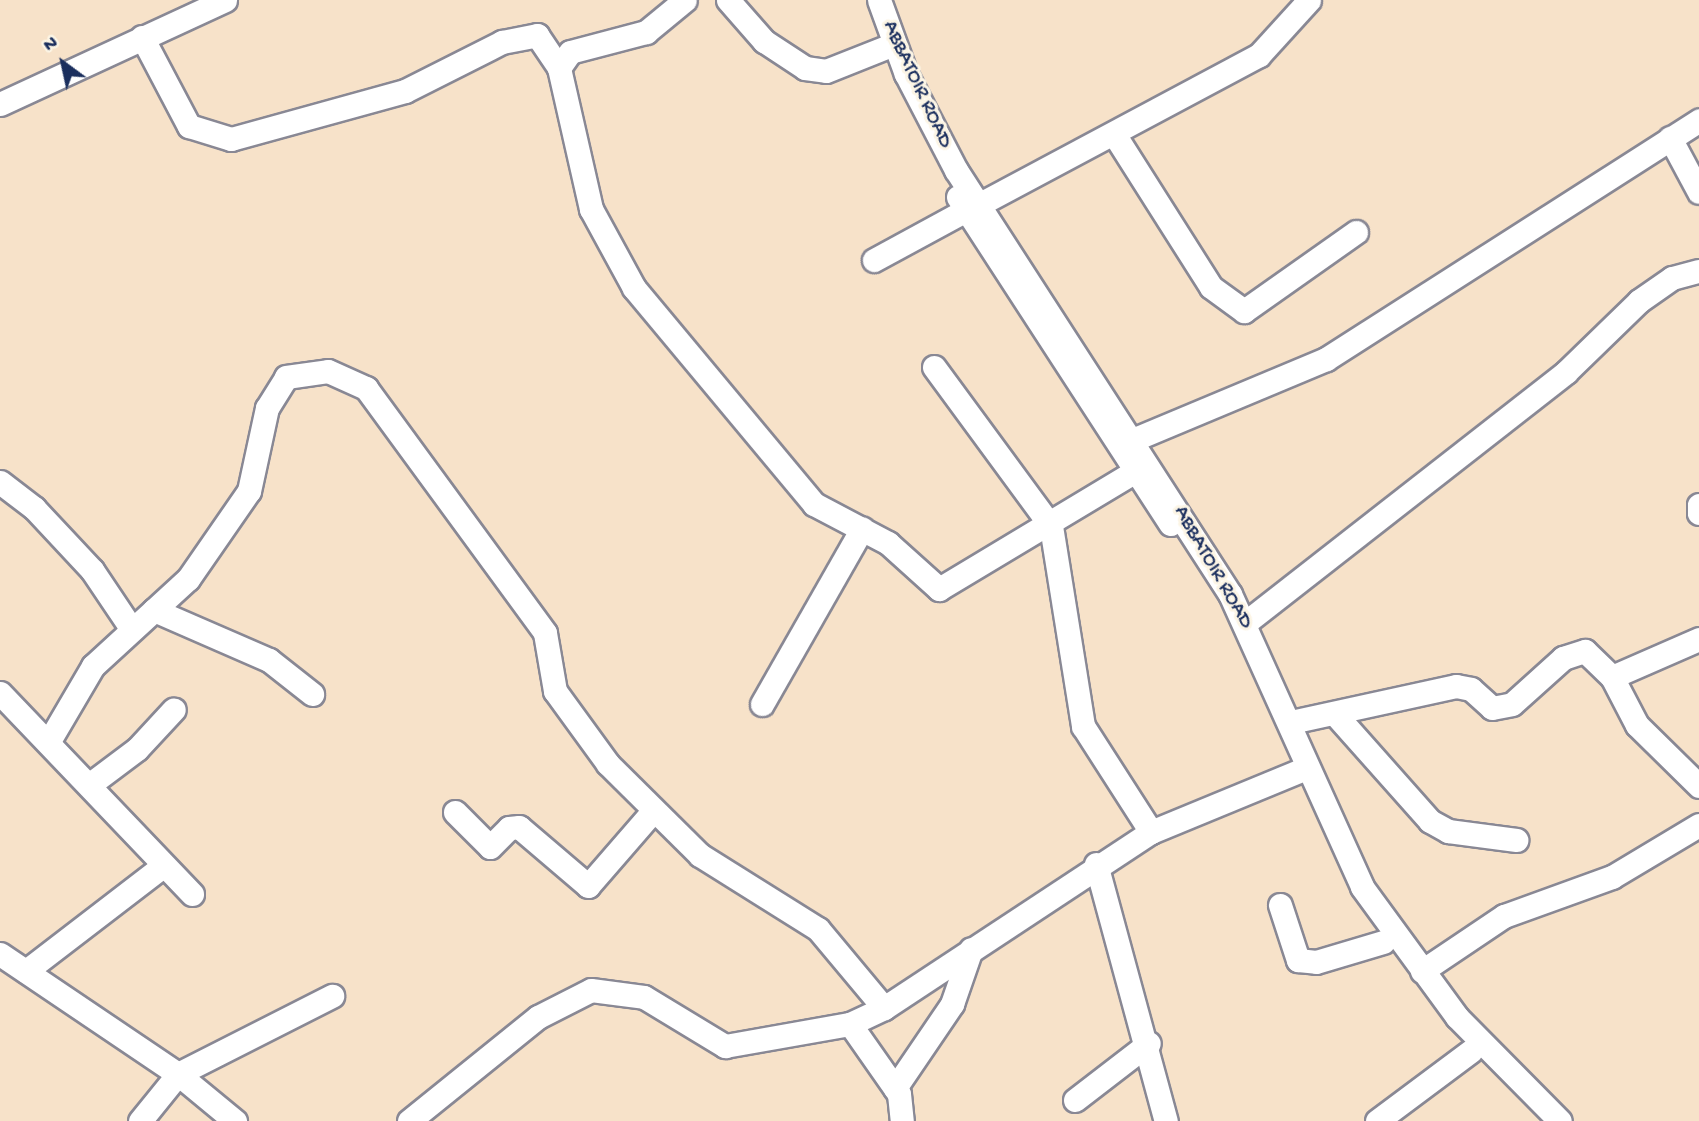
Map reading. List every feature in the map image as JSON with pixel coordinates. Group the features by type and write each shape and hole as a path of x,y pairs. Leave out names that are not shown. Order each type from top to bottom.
{"street":[{"path":"0,104 225,0"},
{"path":"559,68 570,51 646,32 685,0"},
{"path":"729,0 764,41 805,68 826,71 884,48"},
{"name":"ABBATOIR ROAD","path":"872,0 884,48 909,113 1135,439 1245,623 1362,887 1457,1017 1560,1121"},
{"name":"ABBATOIR ROAD","path":"879,0 906,74 973,207 1134,472 1199,571 1299,771 1344,876 1383,943 1471,1051 1540,1121"},
{"path":"874,260 1259,55 1309,0"},
{"path":"142,37 189,125 231,139 405,91 528,34 537,35 559,68 590,209 634,288 781,472 814,504 862,529 939,589 1051,526 1134,472"},
{"path":"1135,439 1326,359 1699,120"},
{"path":"1114,134 1211,287 1244,311 1356,233"},
{"path":"1670,138 1699,192"},
{"path":"1245,623 1566,372 1639,301 1672,278 1699,271"},
{"path":"934,367 1051,526 1083,726 1151,832"},
{"path":"49,741 93,666 131,628 188,579 249,491 267,408 286,377 328,370 366,388 389,416 545,633 559,699 653,811 700,855 818,929 884,1008"},
{"path":"0,482 34,508 92,570 131,628"},
{"path":"1699,505 1699,513"},
{"path":"762,704 862,529"},
{"path":"154,610 262,656 312,694"},
{"path":"1612,677 1699,639"},
{"path":"1291,722 1456,686 1471,689 1492,708 1512,704 1563,658 1585,650 1612,677 1637,725 1699,786"},
{"path":"0,693 49,741 192,894"},
{"path":"89,785 137,749 174,709"},
{"path":"1335,714 1430,821 1448,831 1516,840"},
{"path":"409,1121 425,1114 538,1017 591,990 644,997 725,1046 850,1024 884,1008 1096,864 1151,832 1299,771"},
{"path":"455,812 490,847 509,828 519,827 588,886 653,811"},
{"path":"1422,971 1504,916 1612,877 1699,825"},
{"path":"1096,864 1149,1043 1166,1121"},
{"path":"26,971 163,866"},
{"path":"1280,905 1298,960 1317,962 1383,943"},
{"path":"895,1088 953,1004 971,949"},
{"path":"0,954 178,1074 235,1121"},
{"path":"140,1121 178,1074 332,996"},
{"path":"850,1024 895,1088 902,1121"},
{"path":"1075,1100 1149,1043"},
{"path":"1377,1121 1471,1051"}]}
